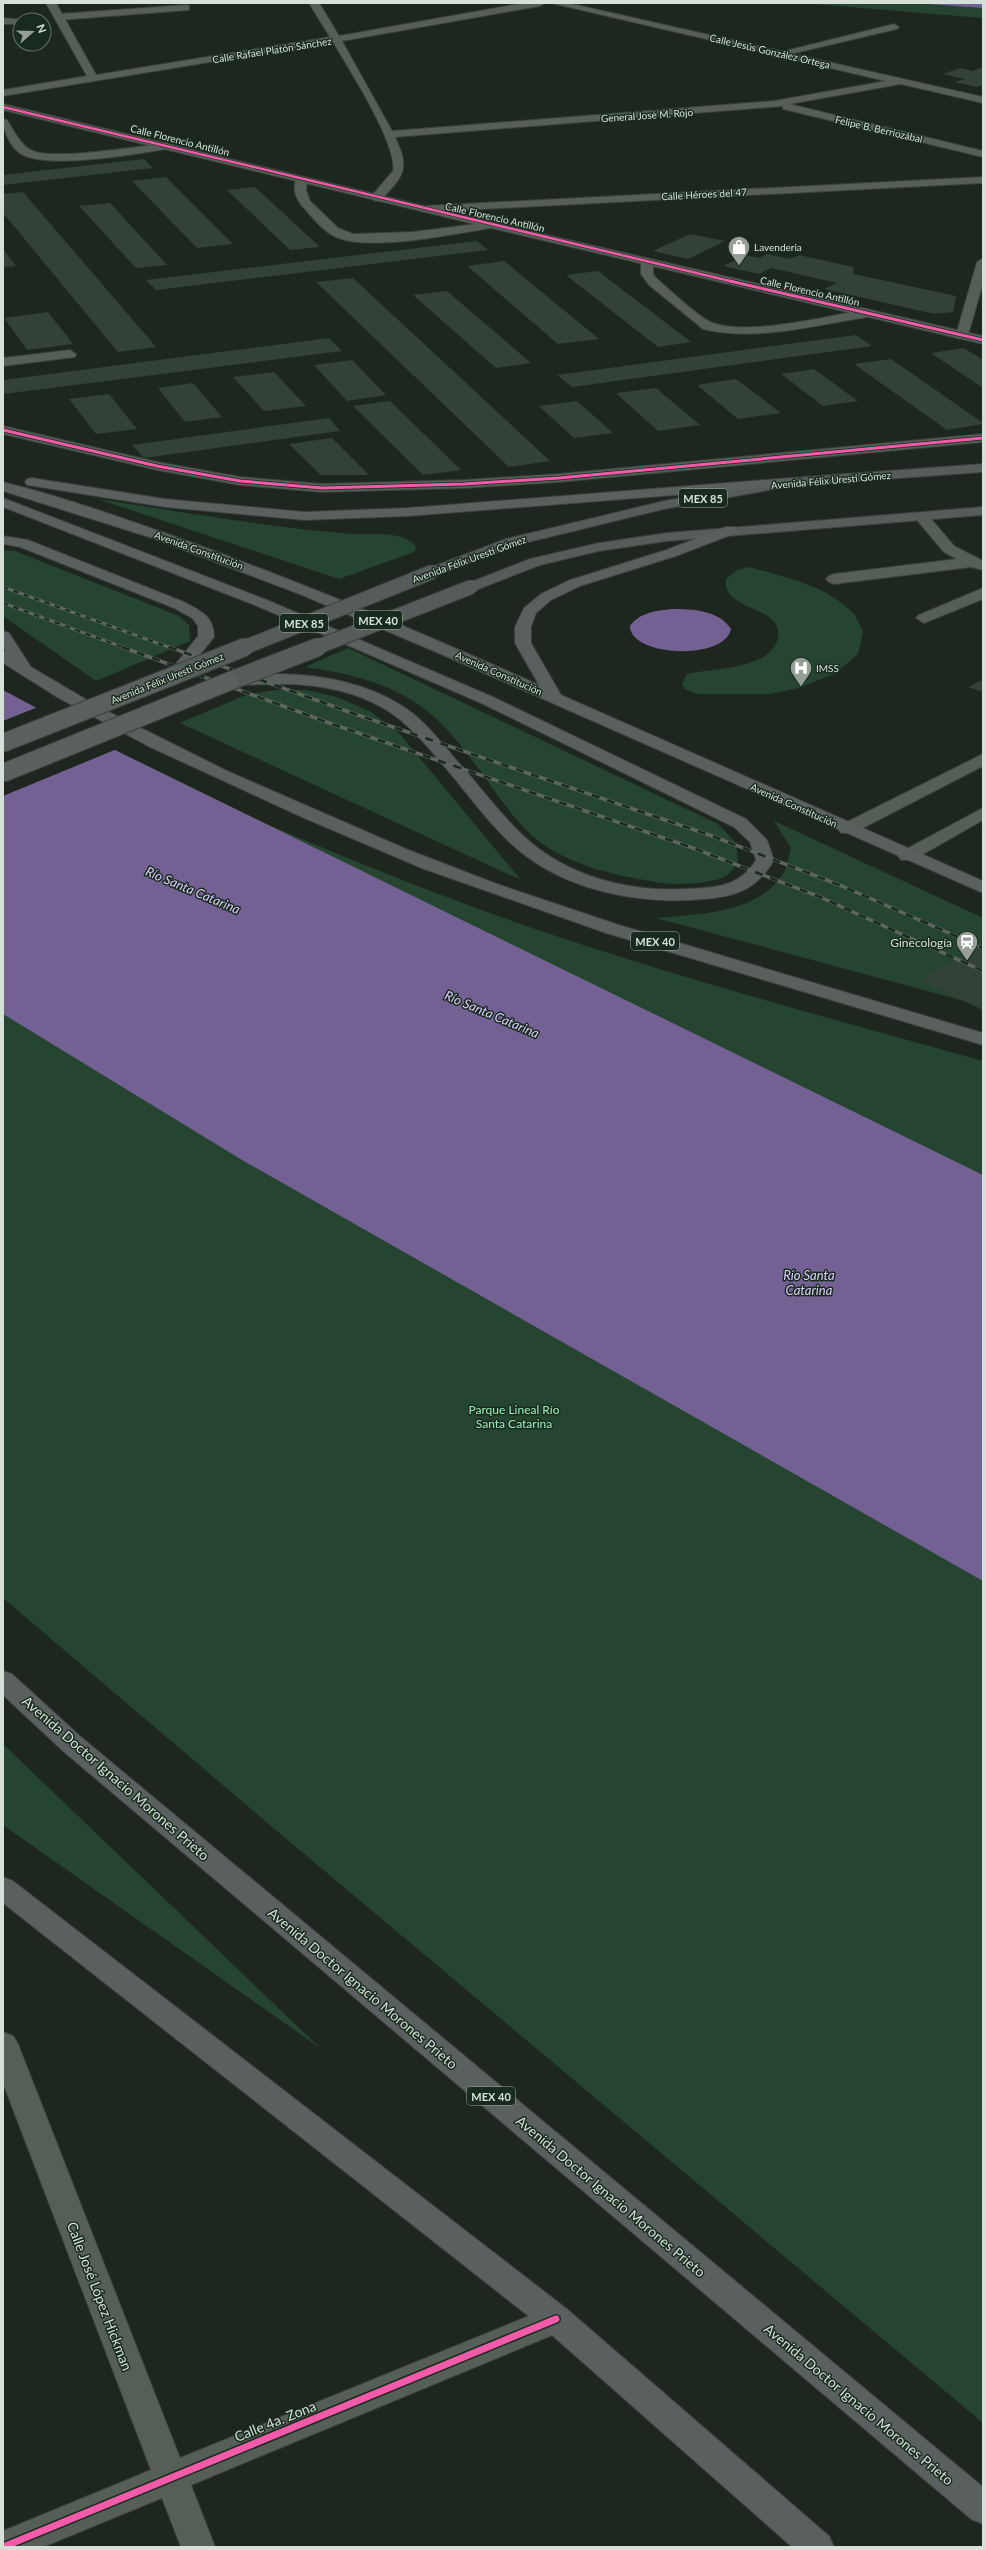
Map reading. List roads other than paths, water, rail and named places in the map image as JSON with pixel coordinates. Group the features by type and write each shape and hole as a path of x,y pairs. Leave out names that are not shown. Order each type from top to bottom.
{"highway":[{"path":"3,478 165,503 304,516 408,512 791,482"},
{"name":"Avenida Constitución","path":"3,486 177,541 300,587 554,698 907,856 983,888"},
{"path":"3,502 262,603 488,700 740,823 758,840 764,860 758,874 745,885 723,891 663,895 626,890 595,882 560,868 533,853 509,831 412,722 392,707 358,690 318,681 270,679 230,681"},
{"path":"554,698 523,643 523,627 529,611 546,597 575,583 671,553 731,530"},
{"path":"3,540 23,543 179,605 197,615 206,625 206,637 175,675"},
{"path":"3,636 17,653 28,673"},
{"name":"MEX 40","path":"3,656 28,673 201,766 334,826 490,888 600,925 983,1039"},
{"name":"Avenida Félix Uresti Gómez","path":"3,743 175,675"},
{"name":"MEX 85","path":"3,773 230,681"},
{"name":"Avenida Doctor Ignacio Morones Prieto","path":"3,1680 72,1744 983,2508"},
{"path":"3,1888 556,2319 817,2547"}],"main road":[{"name":"Avenida Félix Uresti Gómez","path":"175,675 511,542 578,524 791,482 983,468"},
{"name":"MEX 85","path":"230,681 535,562 599,547 731,530 983,511"}],"street":[{"path":"51,3 57,20 93,78"},
{"path":"314,3 336,39 389,134 400,166 397,176 376,198"},
{"name":"Calle Rafael Platón Sánchez","path":"3,93 336,39 540,3"},
{"name":"Calle Jesús González Ortega","path":"556,3 782,53 983,100"},
{"path":"57,20 186,8"},
{"path":"782,53 894,27"},
{"name":"General José M. Rojo","path":"389,134 774,104 903,81"},
{"name":"Felipe B. Berriozábal","path":"774,104 983,154"},
{"name":"Calle Florencio Antillón","path":"3,107 376,198 983,340"},
{"path":"3,122 26,152 34,155 61,157 167,146"},
{"path":"301,180 300,196 306,205 340,235 351,238 376,239 491,225"},
{"name":"Calle Héroes del 47","path":"424,209 983,180"},
{"path":"647,262 647,274 653,282 708,326 718,329 744,331 868,313"},
{"path":"962,335 983,262"},
{"path":"3,362 70,354"},
{"path":"3,430 157,466 240,480 322,488 464,484 551,478 983,438"},
{"path":"921,516 949,549 978,564"},
{"path":"834,579 978,564"},
{"path":"924,618 983,593"},
{"path":"847,829 983,759"},
{"path":"907,856 983,813"},
{"name":"Calle José López Hickman","path":"3,2044 198,2547"},
{"name":"Calle 4a. Zona","path":"3,2547 556,2319"}],"water":[{"path":"914,3 983,3 983,8"},
{"path":"672,609 696,610 712,614 720,618 731,629 725,639 713,646 696,650 678,651 660,649 645,644 634,636 630,626 634,621 649,613"},
{"name":"Río Santa Catarina","path":"3,690 117,751 983,1175 983,1581 242,1160 3,1014"}],"railway":[{"path":"3,587 171,648"},
{"path":"3,603 125,648"},
{"path":"122,647 332,724 693,848 820,897 983,971"},
{"path":"169,647 352,713 712,836 842,886 983,948"}],"place":[{"name":"Lavenderia","path":"739,266"},
{"name":"IMSS","path":"801,688"},
{"name":"Ginecología","path":"967,962"}],"park label":[{"name":"Parque Lineal Río Santa Catarina","path":"514,1416"}]}
